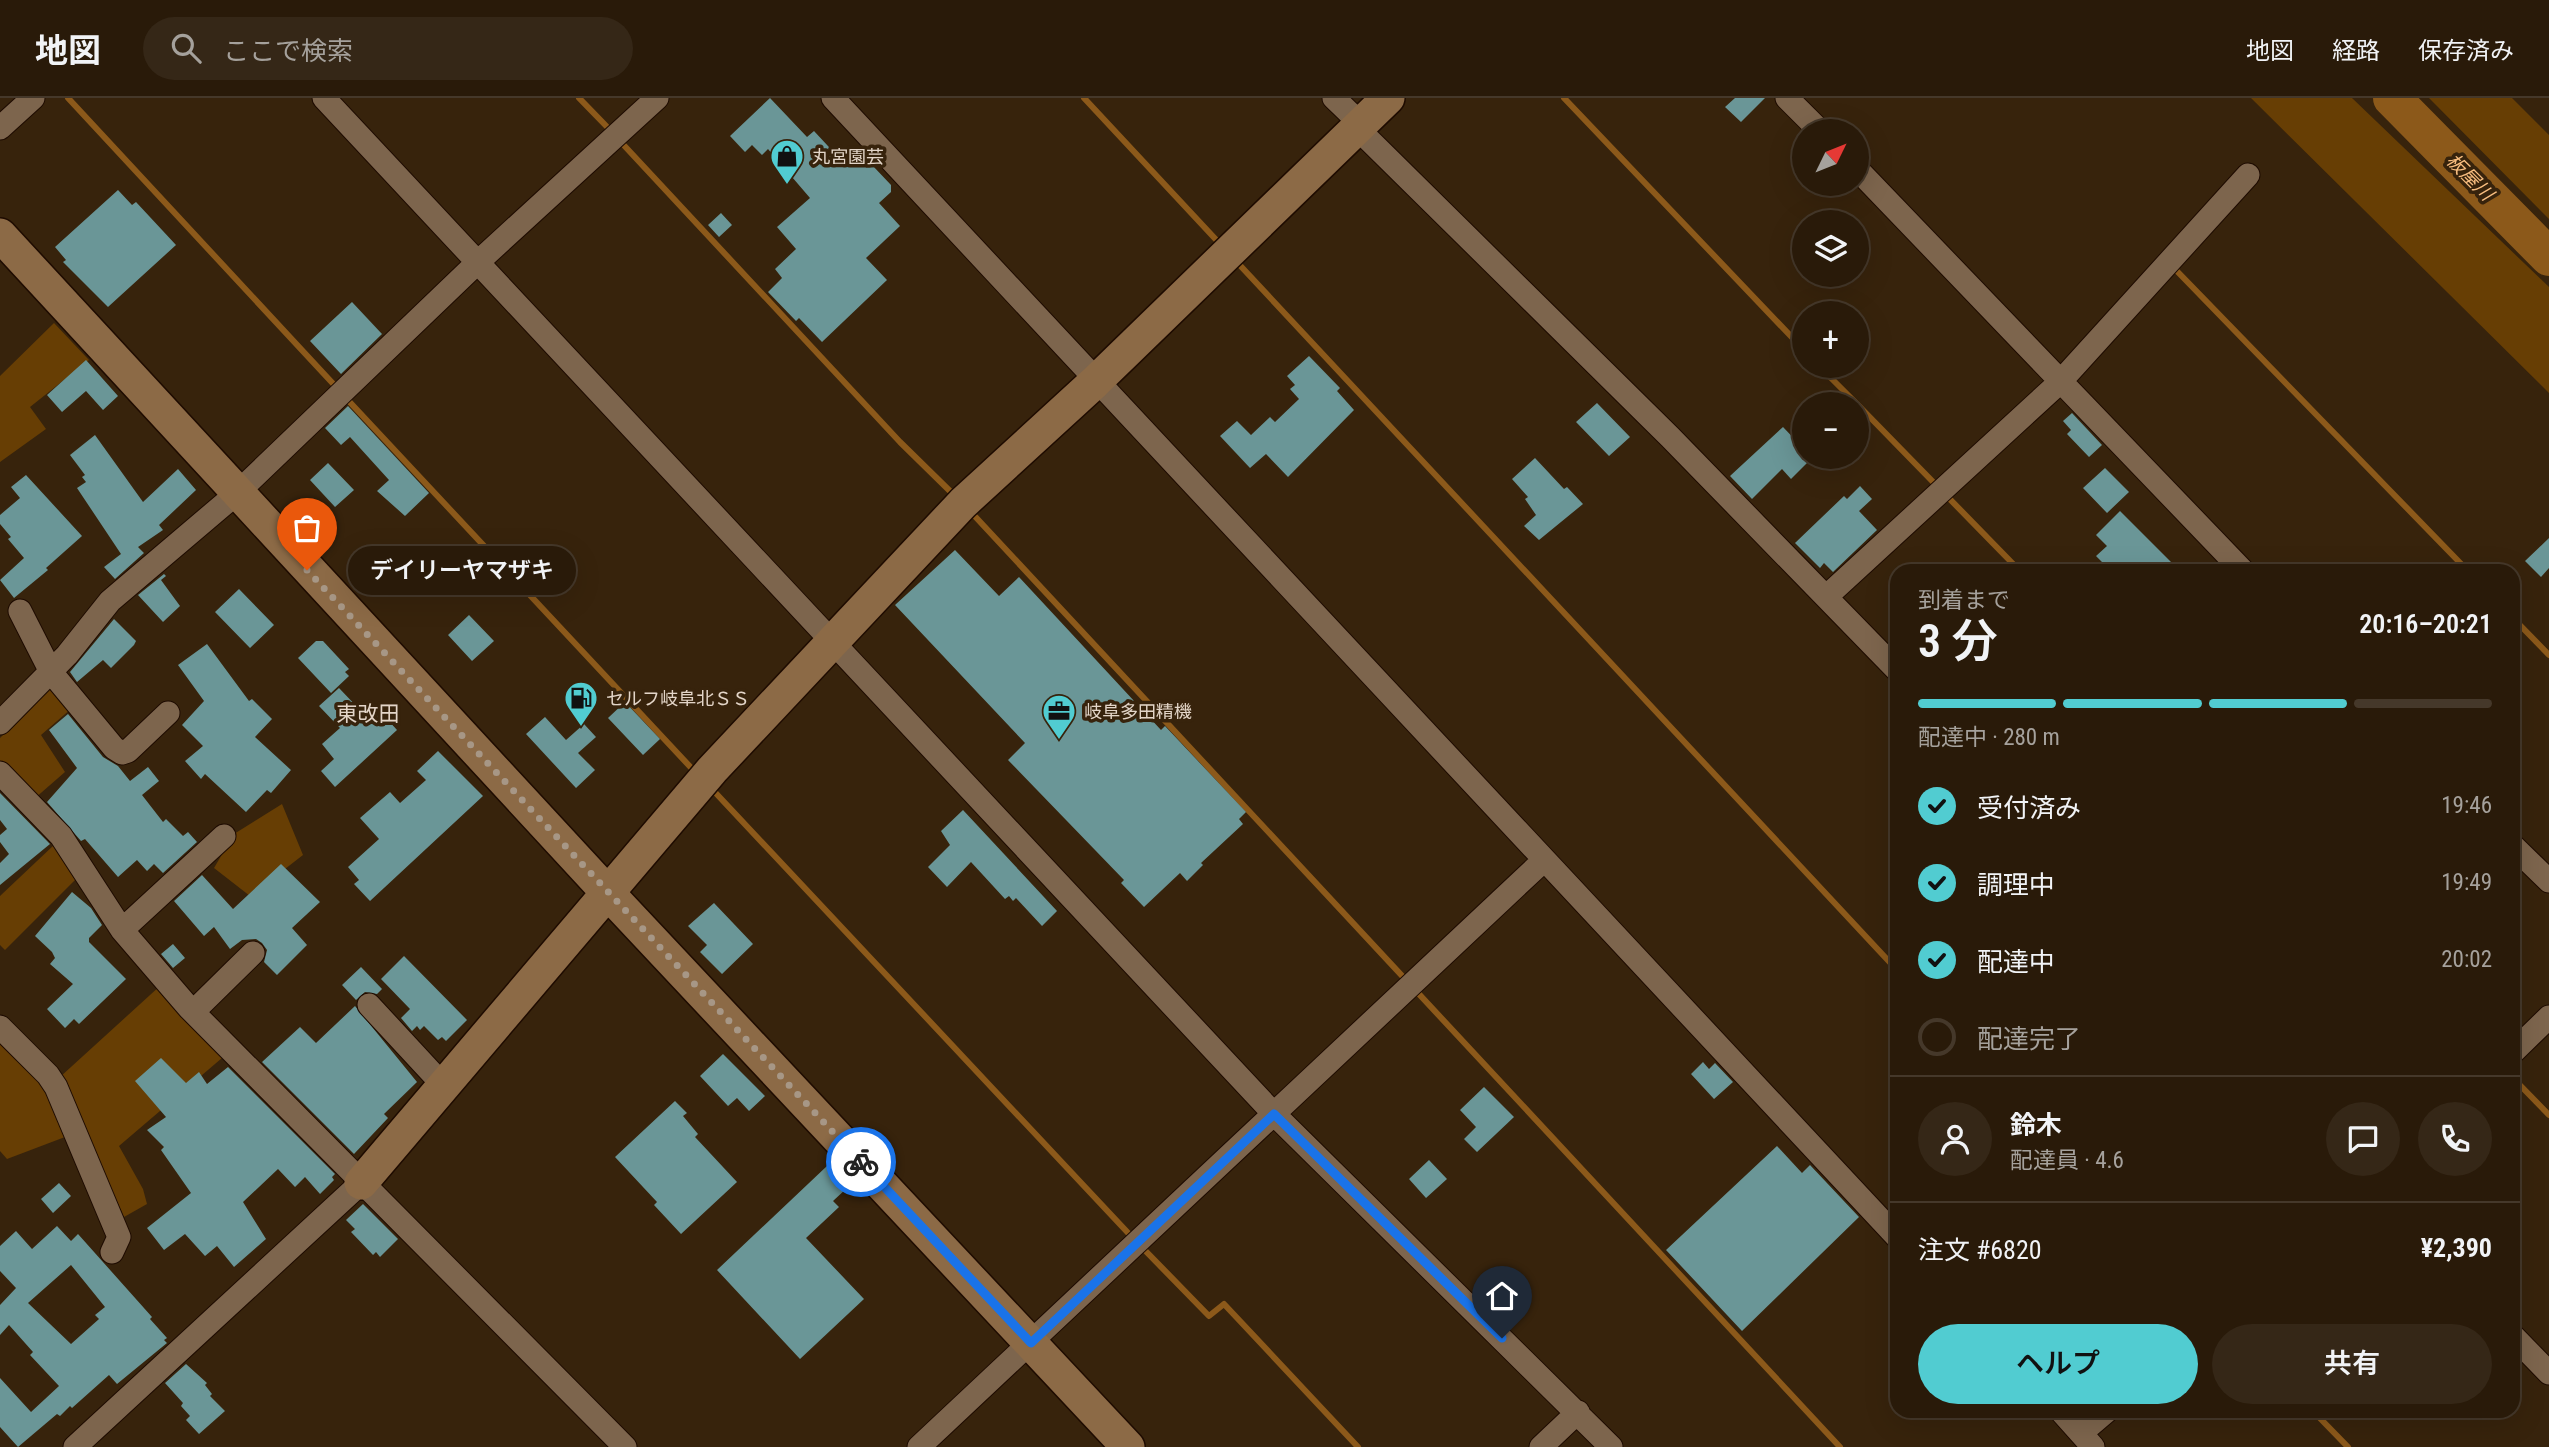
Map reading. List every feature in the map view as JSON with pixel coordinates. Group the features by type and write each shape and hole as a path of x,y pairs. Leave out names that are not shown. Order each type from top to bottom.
{"street":[{"path":"0,128 33,98"},
{"path":"324,98 1274,1114 1611,1447"},
{"path":"0,723 51,671 110,601 236,494 478,262 657,98"},
{"path":"833,98 1095,382 1311,607 1543,861 1890,1230"},
{"path":"1335,98 1360,127 1890,663"},
{"path":"75,1447 361,1183 712,770 963,503 1095,382 1388,98"},
{"path":"1787,98 1807,119"},
{"path":"1827,596 2060,382 2248,175"},
{"path":"1869,182 2236,564"},
{"path":"0,235 236,494 1128,1447"},
{"path":"20,611 51,671 102,734 122,753 128,751 168,713"},
{"path":"0,774 61,836 122,930 193,1012 612,1443"},
{"path":"122,930 224,836"},
{"path":"2520,853 2549,881"},
{"path":"919,1447 1543,861"},
{"path":"193,1012 253,953"},
{"path":"369,1006 444,1086"},
{"path":"2520,1045 2549,1017"},
{"path":"0,1027 48,1075 55,1087 119,1237 112,1252"},
{"path":"2520,1343 2549,1373"},
{"path":"1541,1447 1578,1412"},
{"path":"2067,1418 2087,1440 2102,1418"}],"shaded area":[{"path":"2251,98 2352,98 2549,287 2549,393"},
{"path":"2429,98 2512,98 2549,135 2549,219"},
{"path":"54,323 89,360 30,407 46,429 0,462 0,376"},
{"path":"52,686 72,708 41,735 65,772 34,799 0,762 0,738"},
{"path":"282,804 303,855 250,896 214,868 234,834"},
{"path":"55,844 76,879 5,950 0,945 0,896"},
{"path":"161,985 222,1058 119,1146 143,1189 147,1204 124,1217 60,1077"},
{"path":"0,1038 52,1093 65,1137 7,1159 0,1151"}],"building":[{"path":"770,98 807,137 814,131 841,160 855,147 891,185 891,192 879,203 900,226 866,258 887,280 822,342 799,318 796,321 768,292 782,278 775,269 796,249 777,227 810,198 768,149 762,155 752,145 745,152 730,136"},
{"path":"1735,98 1765,98 1741,122 1725,107"},
{"path":"118,190 132,205 136,202 176,245 108,307 63,262 66,260 55,247"},
{"path":"721,213 732,225 719,237 708,225"},
{"path":"352,302 382,334 341,374 310,341"},
{"path":"1309,356 1340,388 1337,391 1354,410 1288,477 1266,454 1250,468 1220,436 1237,421 1251,435 1270,417 1275,422 1299,399 1290,389 1295,385 1287,376"},
{"path":"86,360 118,396 103,410 86,391 62,412 47,395"},
{"path":"1597,403 1630,437 1609,456 1576,422"},
{"path":"348,406 429,493 405,516 377,491 389,480 350,437 341,445 325,428"},
{"path":"2072,413 2102,445 2089,457 2067,434 2071,430 2063,421"},
{"path":"1783,427 1792,436 1792,469 1801,469 1791,479 1782,469 1752,499 1730,476"},
{"path":"95,435 143,502 178,469 196,490 159,525 163,530 138,547 144,553 115,579 104,567 121,554 77,488 86,482 82,477 85,475 70,455"},
{"path":"1535,458 1564,489 1567,487 1583,504 1539,540 1524,526 1536,515 1525,499 1528,497 1512,479"},
{"path":"328,463 354,490 335,507 310,480"},
{"path":"2105,468 2129,492 2107,513 2083,488"},
{"path":"26,475 82,536 46,568 48,570 14,598 0,580 24,558 8,539 11,537 0,524 0,515 20,498 11,487"},
{"path":"1860,486 1872,499 1859,511 1877,530 1833,572 1824,563 1820,568 1795,543 1844,496 1847,499"},
{"path":"2120,511 2173,564 2104,564 2096,556 2107,546 2096,535"},
{"path":"2549,538 2549,568 2541,577 2525,561"},
{"path":"955,550 999,596 1019,577 1161,730 1165,726 1246,812 1239,819 1243,824 1201,863 1203,865 1187,881 1180,873 1144,907 1121,883 1124,880 1008,760 1025,743 895,605"},
{"path":"164,574 166,576 161,580 180,606 163,622 138,595"},
{"path":"239,589 274,625 250,648 215,612"},
{"path":"469,615 494,641 472,661 448,635"},
{"path":"114,619 136,641 134,645 111,668 103,660 77,682 70,672"},
{"path":"316,641 323,641 349,669 345,672 349,676 331,693 298,658"},
{"path":"207,644 249,701 252,699 272,719 255,737 291,770 271,793 267,790 246,812 205,774 201,779 185,761 203,746 182,725 204,701 178,665"},
{"path":"339,688 360,710 372,702 397,730 335,787 321,771 334,759 322,744 340,728 319,706"},
{"path":"625,702 660,739 643,755 608,718"},
{"path":"68,714 103,757 118,766 130,781 148,767 159,781 142,795 163,822 166,819 183,836 188,832 197,842 163,873 154,864 147,871 137,860 118,877 85,839 81,841 47,802 77,768 49,730"},
{"path":"545,717 566,740 584,724 596,737 578,753 595,770 576,788 526,734"},
{"path":"438,751 483,796 370,901 354,884 359,880 348,867 379,839 360,818 390,792 400,803 426,780 417,771"},
{"path":"0,793 50,844 0,885 0,863 9,854 0,842 0,835 7,829 0,820"},
{"path":"963,810 1057,911 1042,926 1016,898 1013,901 1009,896 1005,899 971,862 947,887 928,867 950,845 941,831"},
{"path":"281,864 320,902 292,928 307,945 277,975 264,962 267,950 262,943 256,939 242,940 230,949 214,927 204,936 174,901 202,875 233,909"},
{"path":"72,892 91,908 102,925 89,938 89,942 126,979 79,1024 74,1019 65,1028 47,1009 73,984 50,964 55,958 52,952 35,936"},
{"path":"714,903 753,944 722,974 700,952 707,945 688,926"},
{"path":"173,944 185,958 173,968 161,954"},
{"path":"404,956 467,1020 446,1041 442,1037 438,1040 424,1026 420,1030 417,1026 412,1031 401,1018 410,1009 381,979"},
{"path":"361,967 382,989 377,994 365,992 356,1000 342,985"},
{"path":"355,1006 417,1082 384,1114 388,1118 354,1154 262,1062 300,1027 316,1043"},
{"path":"723,1054 765,1096 749,1111 737,1098 728,1106 700,1076"},
{"path":"161,1058 186,1083 199,1072 207,1084 228,1067 335,1174 332,1177 334,1180 320,1194 305,1177 295,1187 278,1169 243,1202 266,1239 234,1267 217,1246 205,1256 185,1234 164,1250 147,1228 191,1193 161,1150 164,1147 147,1130 166,1117 135,1081"},
{"path":"1703,1062 1709,1069 1715,1063 1733,1082 1714,1099 1691,1074"},
{"path":"1484,1087 1514,1117 1477,1152 1464,1139 1476,1127 1460,1110"},
{"path":"675,1101 687,1113 683,1116 698,1134 695,1137 737,1182 681,1234 654,1205 657,1202 615,1157"},
{"path":"1777,1146 1802,1173 1810,1165 1859,1217 1742,1331 1666,1250"},
{"path":"1429,1160 1447,1179 1426,1198 1409,1179"},
{"path":"827,1166 847,1188 833,1201 839,1207 806,1238 864,1299 800,1359 717,1270"},
{"path":"59,1183 71,1196 53,1213 41,1199"},
{"path":"363,1204 398,1239 380,1257 376,1252 373,1255 351,1232 355,1229 346,1220"},
{"path":"57,1226 71,1241 78,1234 152,1317 150,1319 167,1338 164,1340 167,1343 117,1384 109,1375 72,1408 70,1406 60,1416 57,1414 18,1447 0,1427 0,1378 31,1412 59,1386 30,1355 33,1352 9,1325 0,1335 0,1305 16,1288 0,1271 0,1246 16,1231 32,1249","holes":["71,1265 105,1307 95,1315 99,1319 71,1344 28,1303"]},
{"path":"186,1364 207,1383 205,1385 212,1394 210,1396 225,1411 199,1434 186,1420 190,1416 181,1406 183,1403 165,1383"}],"waterway":[{"path":"68,98 338,389"},
{"path":"579,98 612,132"},
{"path":"1084,98 1221,245"},
{"path":"1564,98 1792,337"},
{"name":"板屋川","path":"2392,98 2549,257"},
{"path":"619,140 900,442 955,496"},
{"path":"1235,260 1890,962"},
{"path":"2172,266 2461,564"},
{"path":"1831,378 1845,392"},
{"path":"345,397 696,773"},
{"path":"1869,416 2013,564"},
{"path":"970,511 1840,1447"},
{"path":"2520,625 2549,655"},
{"path":"711,788 1209,1316 1224,1304 1358,1447"},
{"path":"2520,1085 2549,1115"},
{"path":"2320,1418 2348,1447"}],"way so far":[{"path":"307,570 861,1162"}],"place":[{"name":"丸宮園芸","path":"787,186"},
{"name":"デイリーヤマザキ","path":"307,570"},
{"name":"セルフ岐阜北ＳＳ","path":"581,728"},
{"name":"岐阜多田精機","path":"1059,741"}],"district":[{"name":"東改田","path":"368,714"}],"route":[{"path":"861,1162 1031,1343 1274,1114 1502,1338"}]}
